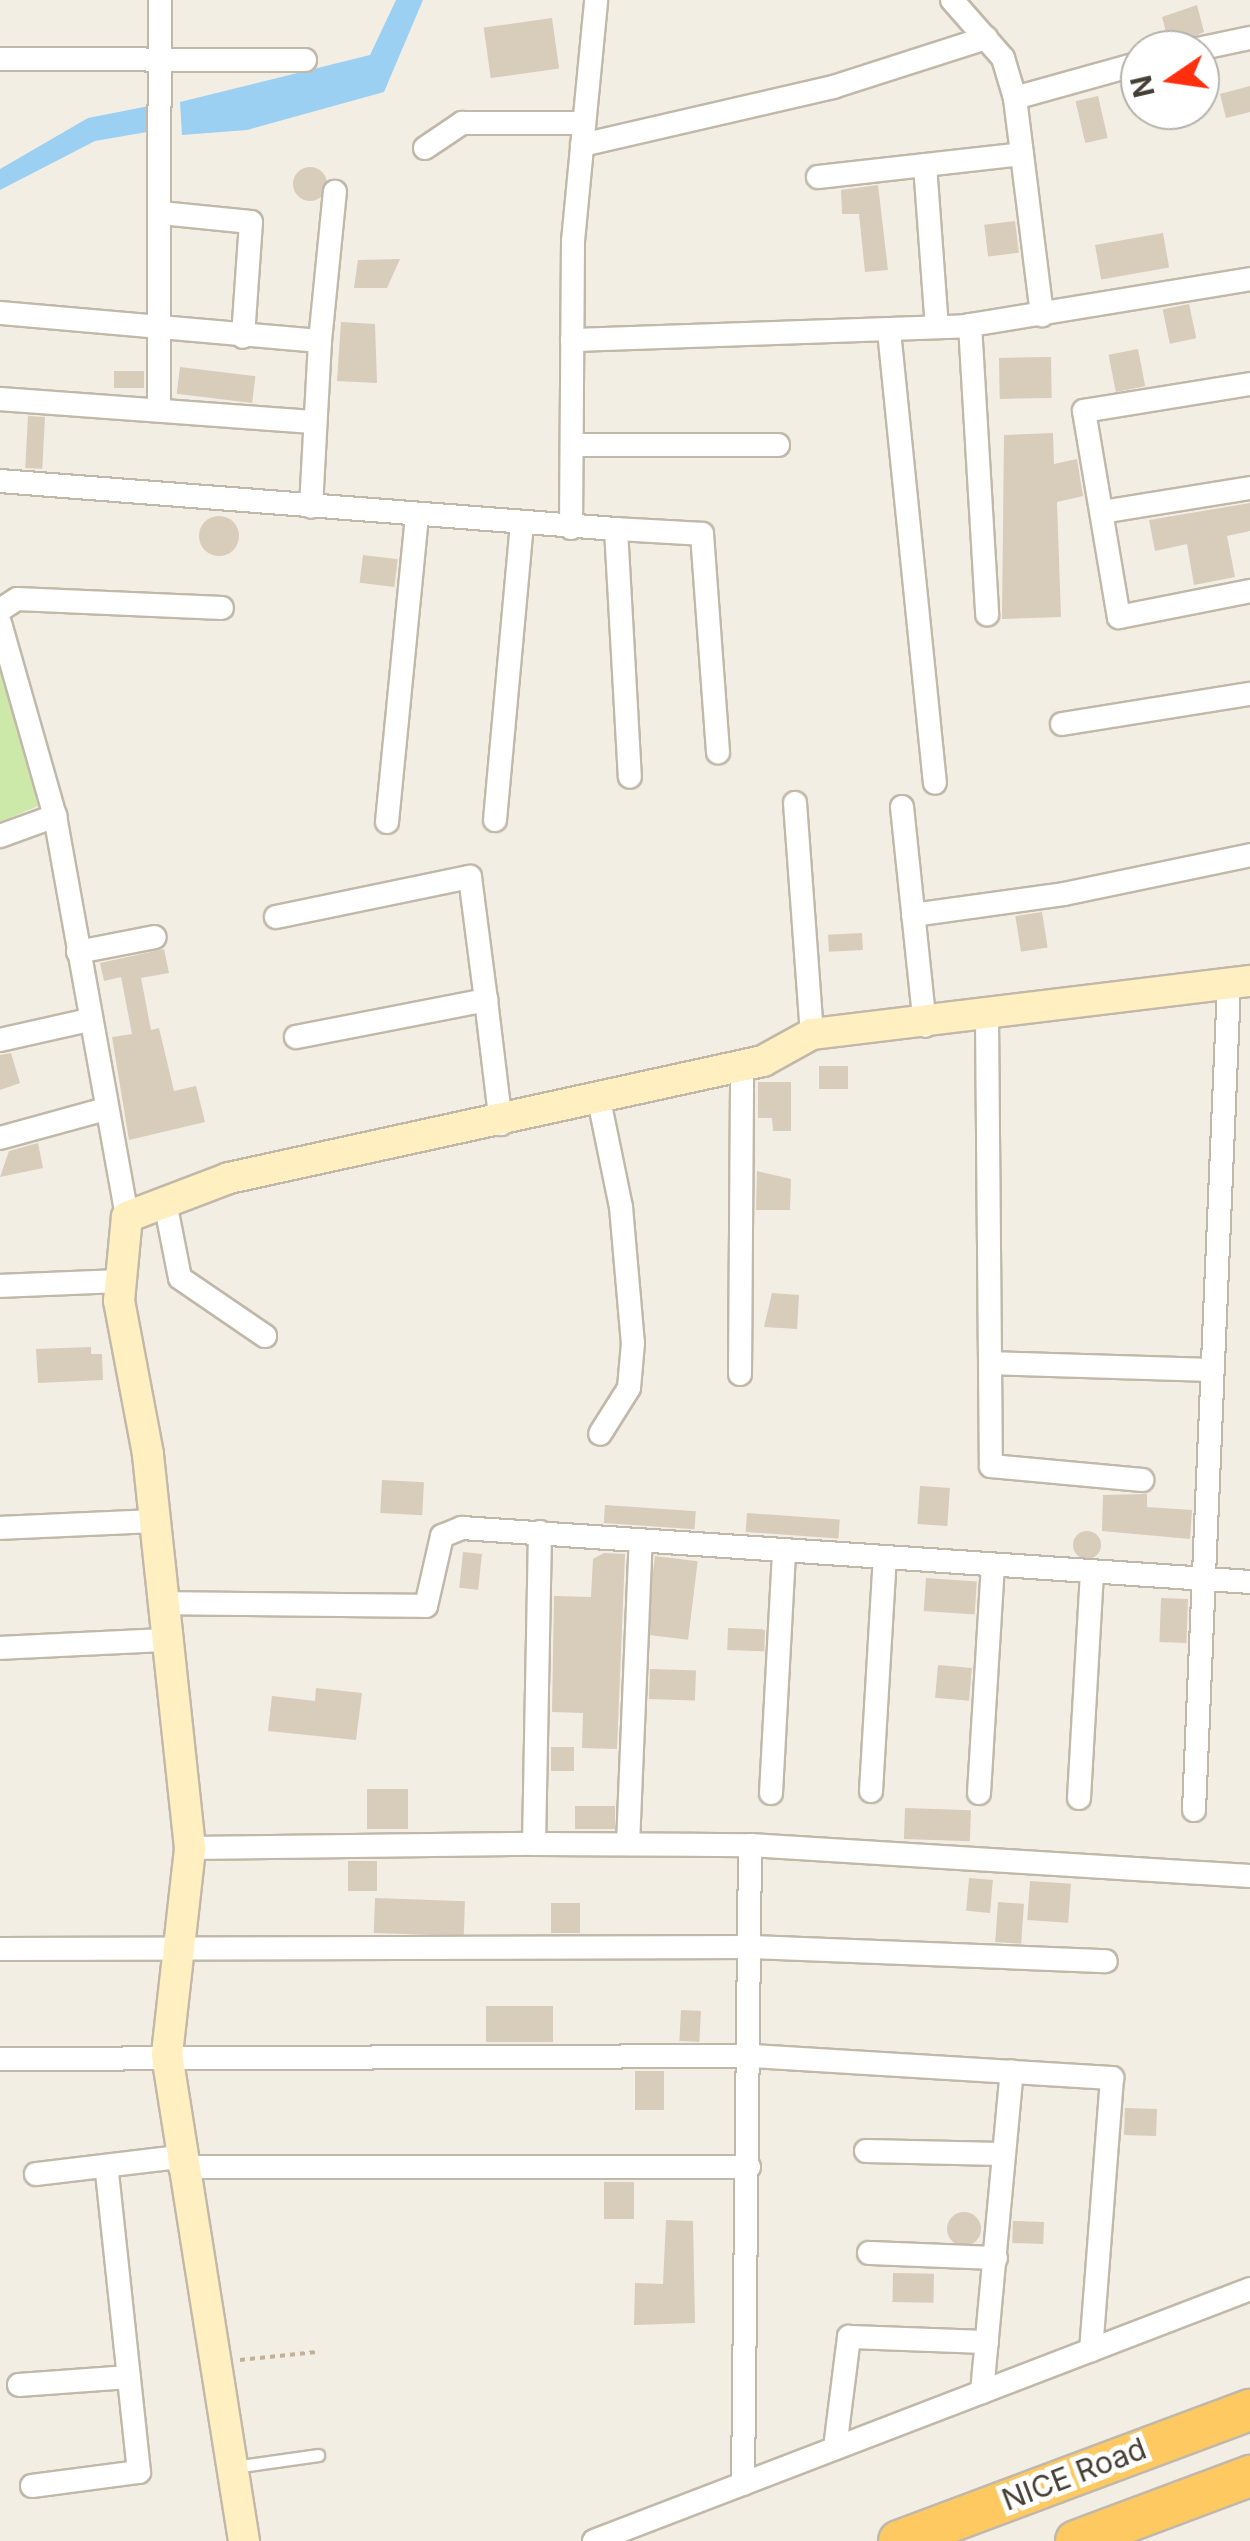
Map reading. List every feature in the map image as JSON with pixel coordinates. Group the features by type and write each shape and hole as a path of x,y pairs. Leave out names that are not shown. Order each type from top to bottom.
{"highway":[{"name":"NICE Road","path":"899,2541 1250,2410"},
{"name":"NICE Road","path":"1076,2541 1250,2476"}],"street":[{"path":"160,0 160,408"},
{"path":"572,528 572,340 583,134 596,0"},
{"path":"952,0 1003,58 1014,98 1042,315"},
{"path":"426,148 462,123 583,134 834,87 986,38"},
{"path":"1220,44 1250,38"},
{"path":"0,59 305,60"},
{"path":"1014,98 1120,69"},
{"path":"818,176 1022,154"},
{"path":"925,165 937,328"},
{"path":"311,507 320,341 335,192"},
{"path":"161,213 251,222 243,336"},
{"path":"572,340 937,328 1042,315 1250,279"},
{"path":"0,313 163,331 320,341"},
{"path":"970,325 987,616"},
{"path":"889,331 934,784"},
{"path":"1250,384 1084,411 1119,617 1250,590"},
{"path":"0,399 316,422"},
{"path":"572,445 778,445"},
{"path":"0,481 522,525 702,534 718,752"},
{"path":"1102,512 1250,488"},
{"path":"386,822 417,516"},
{"path":"495,820 522,525"},
{"path":"616,529 630,777"},
{"path":"0,610 17,599 222,608"},
{"path":"0,623 55,816 126,1217 121,1281 155,1520 163,1640 190,1848 168,2054 179,2162 220,2362 244,2541"},
{"path":"1062,724 1250,694"},
{"path":"794,803 812,1034"},
{"path":"902,807 924,1026"},
{"path":"0,836 55,816"},
{"path":"913,915 1064,894 1250,854"},
{"path":"276,917 470,877 501,1124"},
{"path":"78,952 155,937"},
{"path":"126,1217 229,1178 501,1124 742,1066 812,1034 924,1026 1240,982 1209,1370 1208,1579 1194,1810"},
{"path":"296,1037 486,1000"},
{"path":"988,1018 991,1466 1142,1480"},
{"path":"0,1040 89,1020"},
{"path":"740,1374 742,1066"},
{"path":"600,1100 621,1207 634,1342 628,1388 600,1434"},
{"path":"0,1138 105,1109"},
{"path":"165,1202 180,1278 265,1336"},
{"path":"0,1286 121,1281"},
{"path":"990,1363 1209,1370"},
{"path":"0,1528 155,1520"},
{"path":"160,1603 422,1607 434,1598 447,1531 540,1532 1250,1582"},
{"path":"534,1844 540,1532"},
{"path":"628,1844 641,1540"},
{"path":"772,1793 784,1552"},
{"path":"871,1792 885,1558"},
{"path":"978,1792 993,1565"},
{"path":"1079,1798 1092,1571"},
{"path":"0,1648 163,1640"},
{"path":"190,1848 750,1845 1250,1876"},
{"path":"742,2484 751,2056 750,1845"},
{"path":"0,1949 178,1944 752,1947 1106,1961"},
{"path":"0,2059 168,2054 751,2056 1112,2078 1090,2350"},
{"path":"982,2392 996,2258 1000,2154 1012,2071"},
{"path":"866,2151 1000,2154"},
{"path":"36,2174 179,2162 749,2167"},
{"path":"32,2486 139,2472 107,2171"},
{"path":"869,2253 996,2258"},
{"path":"594,2541 1250,2289"},
{"path":"836,2448 849,2337 986,2342"},
{"path":"19,2384 129,2377"}],"lane":[{"path":"234,2467 318,2455"}],"path":[{"path":"220,2362 318,2352"}],"green space":[{"path":"0,663 38,806 0,822"}],"water":[{"path":"396,0 423,0 384,92 247,130 182,135 180,102 370,55"},
{"path":"149,106 147,132 95,141 0,190 0,169 88,118"}],"building":[{"path":"1197,5 1203,30 1165,30 1162,17"},
{"path":"552,18 559,69 491,78 484,28"},
{"path":"1250,86 1250,112 1226,118 1220,94"},
{"path":"1098,96 1108,138 1085,143 1076,101"},
{"path":"310,167 322,172 327,184 322,196 310,201 298,196 293,184 298,172"},
{"path":"878,185 888,270 865,272 859,214 842,214 841,190"},
{"path":"1015,221 1019,253 988,257 984,225"},
{"path":"1163,233 1169,267 1101,279 1095,245"},
{"path":"400,259 387,288 354,288 358,260"},
{"path":"1189,304 1196,338 1170,344 1163,310"},
{"path":"341,322 375,324 377,383 337,381"},
{"path":"1138,349 1145,386 1116,392 1109,355"},
{"path":"1051,357 1052,398 1000,399 999,358"},
{"path":"180,367 255,376 252,403 177,394"},
{"path":"114,371 144,371 144,388 114,388"},
{"path":"28,416 45,417 42,469 25,468"},
{"path":"1053,433 1054,464 1077,459 1083,496 1057,502 1061,617 1002,619 1004,435"},
{"path":"1250,503 1250,531 1227,536 1235,577 1194,585 1187,544 1155,551 1149,520"},
{"path":"219,516 233,522 239,536 233,550 219,556 205,550 199,536 205,522"},
{"path":"363,555 398,559 394,587 360,583"},
{"path":"1042,912 1048,948 1021,952 1015,916"},
{"path":"862,933 863,950 829,952 828,935"},
{"path":"164,949 169,973 141,978 151,1030 159,1028 174,1091 196,1086 205,1122 129,1140 112,1037 132,1034 121,977 104,981 100,963"},
{"path":"11,1053 20,1083 0,1090 0,1055"},
{"path":"819,1066 848,1066 848,1089 819,1089"},
{"path":"758,1082 791,1082 791,1131 773,1131 772,1118 758,1118"},
{"path":"38,1143 43,1168 0,1177 9,1151"},
{"path":"757,1171 791,1179 790,1210 756,1210"},
{"path":"772,1293 799,1295 797,1329 764,1327"},
{"path":"91,1347 91,1354 102,1354 103,1380 38,1383 36,1349"},
{"path":"382,1480 424,1482 422,1515 380,1513"},
{"path":"920,1486 950,1488 947,1526 917,1524"},
{"path":"1147,1494 1147,1507 1192,1510 1190,1539 1102,1531 1103,1495"},
{"path":"605,1505 696,1511 695,1529 604,1523"},
{"path":"747,1513 840,1519 838,1538 746,1532"},
{"path":"1087,1531 1097,1535 1101,1545 1097,1555 1087,1559 1077,1555 1073,1545 1077,1535"},
{"path":"463,1552 482,1554 478,1590 459,1588"},
{"path":"604,1553 625,1554 617,1749 582,1748 583,1713 552,1712 554,1596 591,1597 593,1559"},
{"path":"655,1556 698,1561 688,1640 645,1634"},
{"path":"926,1578 977,1582 975,1614 924,1611"},
{"path":"1161,1598 1188,1599 1186,1643 1159,1642"},
{"path":"728,1628 765,1629 764,1651 727,1650"},
{"path":"938,1665 972,1668 969,1701 935,1698"},
{"path":"650,1669 696,1671 695,1701 649,1699"},
{"path":"316,1688 362,1693 356,1740 268,1731 272,1696 315,1701"},
{"path":"551,1747 574,1747 574,1771 551,1771"},
{"path":"367,1789 408,1789 408,1829 367,1829"},
{"path":"575,1806 615,1806 615,1829 575,1829"},
{"path":"905,1808 971,1810 970,1841 904,1839"},
{"path":"348,1861 377,1861 377,1891 348,1891"},
{"path":"969,1878 993,1880 990,1913 966,1911"},
{"path":"1030,1881 1071,1884 1068,1923 1027,1920"},
{"path":"375,1898 465,1901 464,1936 374,1933"},
{"path":"998,1902 1024,1904 1021,1944 995,1942"},
{"path":"551,1903 580,1903 580,1933 551,1933"},
{"path":"486,2006 553,2006 553,2042 486,2042"},
{"path":"681,2010 701,2011 699,2042 679,2041"},
{"path":"635,2071 664,2071 664,2110 635,2110"},
{"path":"1125,2108 1157,2109 1156,2136 1124,2135"},
{"path":"604,2182 634,2182 634,2219 604,2219"},
{"path":"964,2212 976,2217 981,2229 976,2241 964,2246 952,2241 947,2229 952,2217"},
{"path":"666,2220 693,2221 695,2323 634,2325 635,2283 663,2284"},
{"path":"1013,2221 1044,2222 1043,2244 1012,2243"},
{"path":"893,2273 934,2274 933,2303 892,2302"}]}
